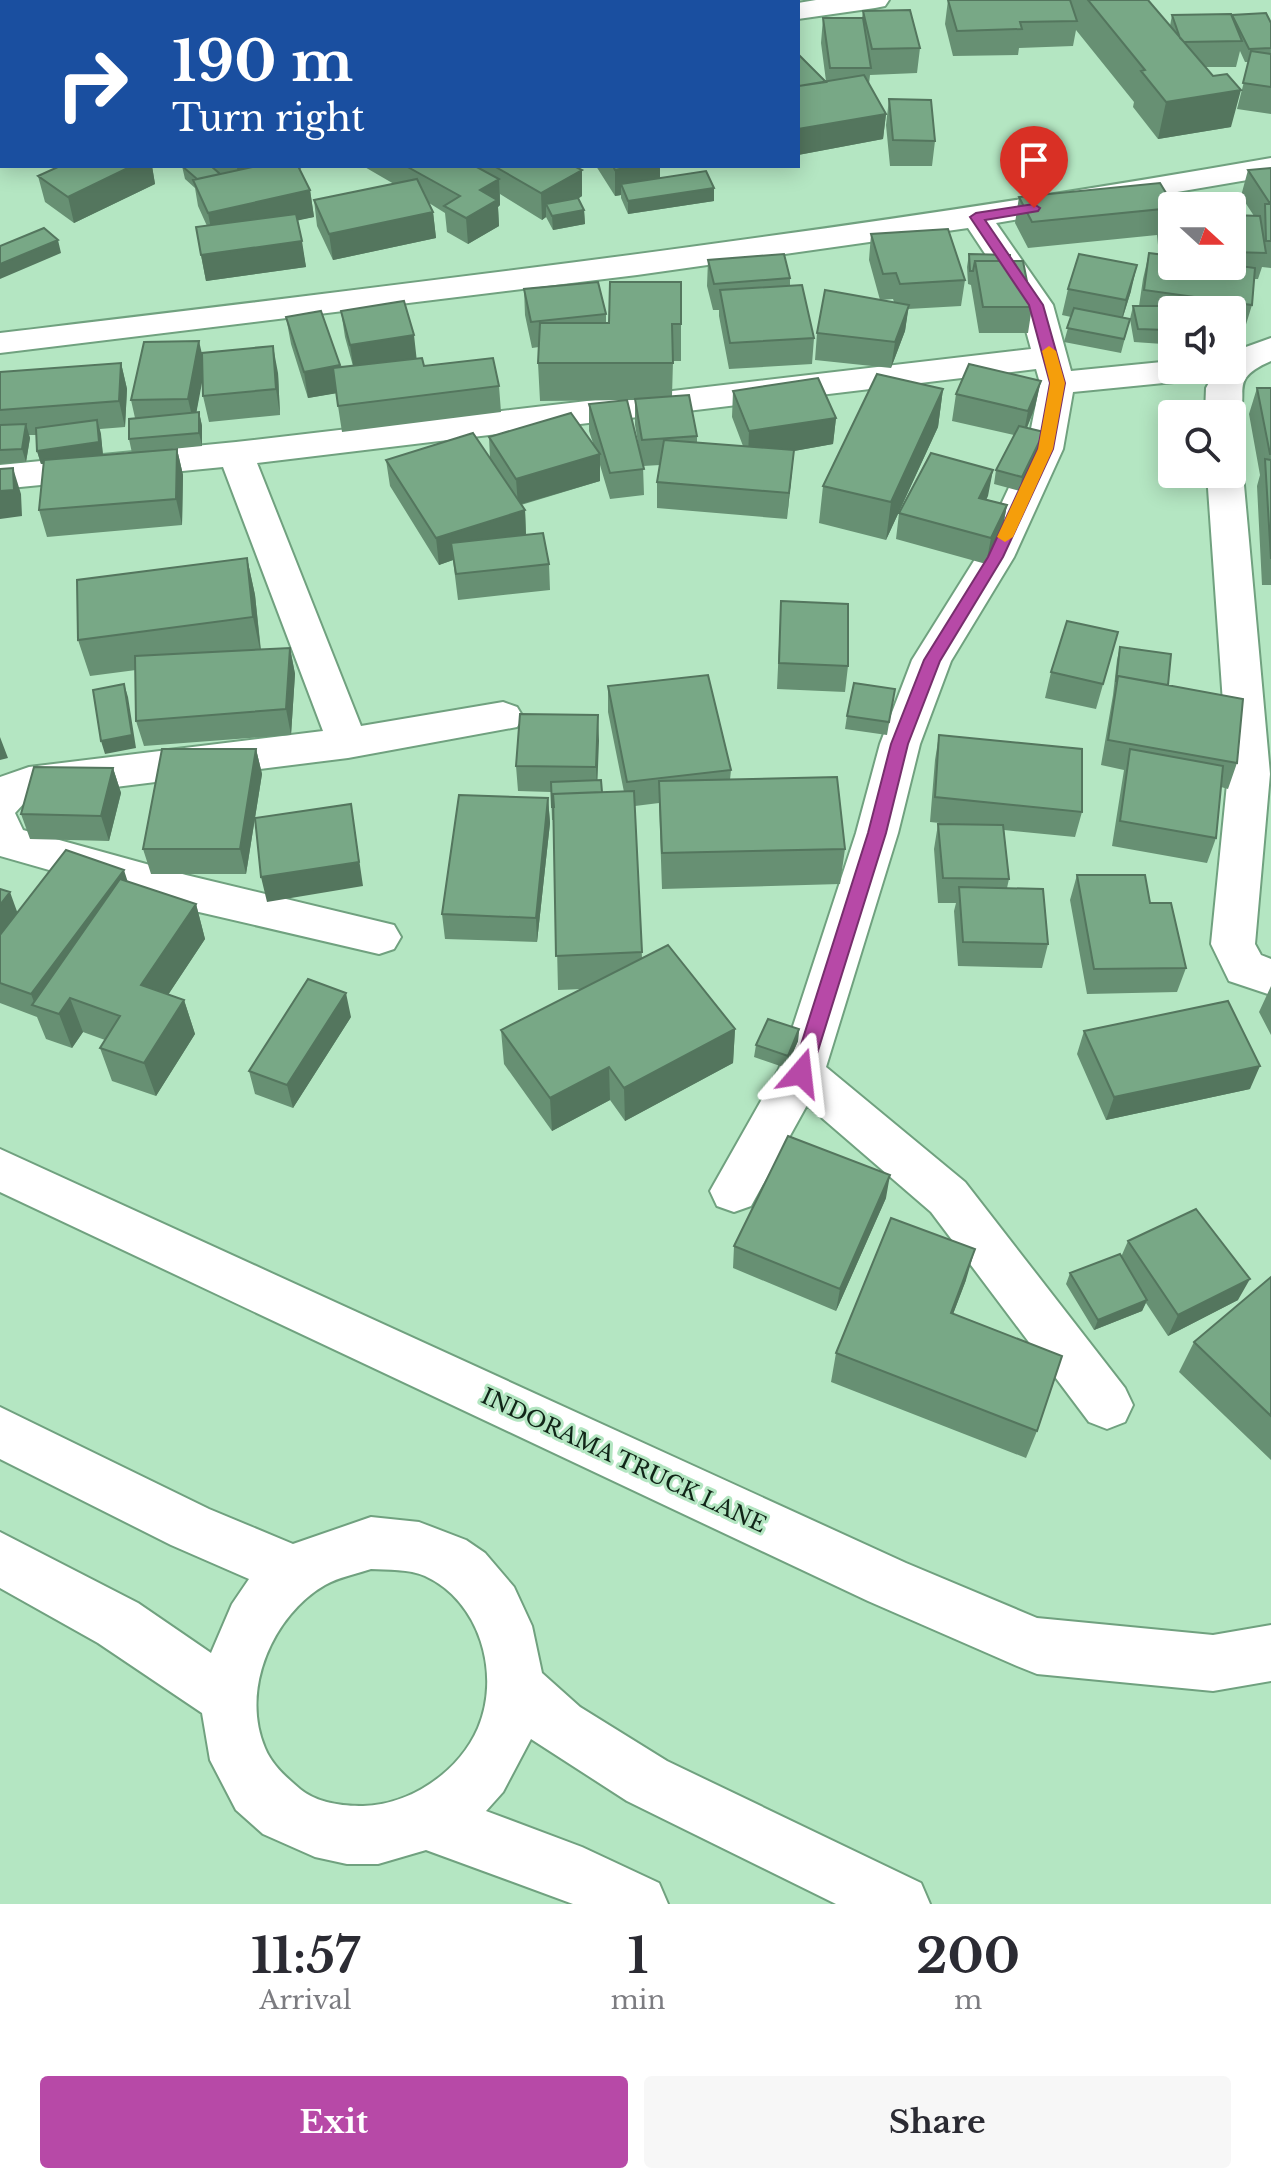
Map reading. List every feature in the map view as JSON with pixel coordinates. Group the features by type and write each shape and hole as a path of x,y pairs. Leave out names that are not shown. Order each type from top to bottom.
{"street":[{"path":"800,11 875,0"},
{"path":"0,343 816,241 1271,167"},
{"path":"734,1191 801,1073 877,833 900,744 932,660 995,557 1045,449 1054,370 1036,305 976,217"},
{"path":"1246,359 1271,348"},
{"path":"0,477 1054,370 1158,370"},
{"path":"236,454 348,743"},
{"path":"1228,488 1254,630 1249,774 1233,944 1245,968 1271,977"},
{"path":"0,802 11,790 29,782 348,743 503,717"},
{"path":"0,824 7,842 186,892 379,937"},
{"path":"801,1073 948,1197 1107,1405"},
{"name":"INDORAMA TRUCK LANE","path":"0,1170 887,1582 1037,1646 1213,1663 1271,1653"},
{"path":"0,1432 190,1527 296,1572"},
{"path":"371,1543 409,1545 445,1557 476,1579 500,1611 513,1648 516,1688 502,1741 472,1787 427,1821 387,1835 346,1837 306,1826 294,1819 272,1805 246,1775 232,1737 227,1697 237,1649 261,1606 296,1572 331,1553 371,1543"},
{"path":"0,1559 118,1623 227,1697"},
{"path":"516,1688 560,1727 647,1781 900,1904"},
{"path":"427,1821 514,1848 598,1883 638,1904"}],"building":[{"path":"948,0 1070,0 1077,21 1020,22 1022,29 957,31"},
{"path":"1088,0 1148,0 1213,76 1227,74 1241,90 1166,102 1141,71 1145,70"},
{"path":"910,10 920,48 872,49 863,11"},
{"path":"1266,13 1271,23 1271,48 1249,49 1232,15"},
{"path":"1231,14 1242,41 1184,42 1172,15"},
{"path":"823,18 863,18 871,68 830,68"},
{"path":"1251,51 1271,54 1271,87 1243,83"},
{"path":"800,56 826,82 800,86"},
{"path":"864,75 886,114 800,129 800,86"},
{"path":"889,99 931,100 935,141 893,140"},
{"path":"56,168 128,168 68,197 38,176"},
{"path":"184,168 213,168 220,174 197,179"},
{"path":"248,168 299,168 310,190 208,213 193,180"},
{"path":"410,168 479,168 499,179 480,190 497,200 466,218 444,206 460,196"},
{"path":"497,168 582,170 541,193"},
{"path":"1271,168 1271,202 1269,202 1248,170"},
{"path":"706,171 714,188 628,201 621,184"},
{"path":"417,179 433,212 329,234 314,200"},
{"path":"1160,183 1165,192 1158,192 1158,209 1032,222 1019,197"},
{"path":"578,198 584,210 552,216 546,204"},
{"path":"1265,204 1271,204 1271,241 1266,241"},
{"path":"296,214 302,241 201,255 196,227"},
{"path":"1246,216 1260,216 1266,253 1246,252"},
{"path":"44,228 58,240 0,264 0,246"},
{"path":"948,229 965,280 900,284 896,273 883,274 871,234"},
{"path":"1149,253 1158,254 1158,280 1246,280 1246,267 1255,268 1252,305 1246,304 1246,296 1187,296 1144,290"},
{"path":"784,254 790,278 714,284 708,260"},
{"path":"969,254 1010,255 1010,261 975,261 973,271 970,271"},
{"path":"1079,254 1137,265 1126,300 1068,289"},
{"path":"975,261 1023,261 1032,307 983,307"},
{"path":"598,282 606,314 531,322 524,289"},
{"path":"610,282 681,282 681,324 672,324 673,363 538,363 540,323 609,323"},
{"path":"802,285 814,338 730,343 720,290"},
{"path":"825,290 909,305 895,342 817,333"},
{"path":"404,301 414,335 350,345 341,311"},
{"path":"1133,306 1158,306 1158,330 1138,329"},
{"path":"1074,308 1130,319 1124,339 1067,328"},
{"path":"321,311 340,365 304,372 286,317"},
{"path":"199,341 188,399 131,400 144,342"},
{"path":"273,346 276,389 203,396 202,353"},
{"path":"422,358 424,366 493,358 499,386 338,406 333,368"},
{"path":"121,363 119,401 0,410 0,372"},
{"path":"969,364 1041,381 1028,411 956,394"},
{"path":"877,374 943,389 891,502 823,486"},
{"path":"818,378 836,418 749,431 733,391"},
{"path":"1257,388 1271,388 1271,454 1270,454"},
{"path":"689,395 697,436 642,440 635,399"},
{"path":"627,400 644,469 610,473 589,404"},
{"path":"199,412 199,433 129,439 129,419"},
{"path":"571,413 600,454 516,479 489,437"},
{"path":"97,420 99,442 37,451 36,428"},
{"path":"26,424 22,449 0,450 0,425"},
{"path":"1019,426 1044,432 1022,477 996,470"},
{"path":"473,433 525,510 436,538 386,460"},
{"path":"664,440 794,450 789,493 657,482"},
{"path":"177,449 176,499 39,510 44,460"},
{"path":"931,453 993,470 979,498 1007,505 991,538 899,513"},
{"path":"1265,459 1271,460 1271,559"},
{"path":"13,468 14,490 0,491 0,469"},
{"path":"543,533 549,564 456,574 451,543"},
{"path":"247,558 253,617 78,640 77,580"},
{"path":"781,601 848,604 848,666 779,663"},
{"path":"1067,621 1118,632 1103,684 1051,672"},
{"path":"1120,647 1171,654 1168,685 1118,676 1116,682"},
{"path":"290,648 286,709 136,721 135,656"},
{"path":"708,675 731,770 627,782 608,686"},
{"path":"1118,676 1243,699 1237,763 1108,740"},
{"path":"854,683 895,689 889,722 847,716"},
{"path":"124,684 132,735 101,741 93,690"},
{"path":"520,714 598,715 596,767 516,766"},
{"path":"939,735 1082,749 1082,812 935,797"},
{"path":"162,749 256,749 240,849 143,849"},
{"path":"1130,749 1223,766 1216,838 1120,821"},
{"path":"34,767 113,768 101,816 21,814"},
{"path":"837,777 845,849 662,853 659,781"},
{"path":"601,780 602,792 553,794 552,807 551,782"},
{"path":"634,791 642,952 556,956 553,794"},
{"path":"459,795 548,798 536,918 442,914"},
{"path":"351,804 359,862 261,877 255,818"},
{"path":"938,824 1003,825 1009,879 943,878"},
{"path":"66,850 124,870 31,994 0,983 0,935"},
{"path":"1077,875 1145,875 1150,903 1171,903 1186,968 1094,969"},
{"path":"120,879 196,904 141,985 184,1000 144,1063 100,1048 120,1016 70,998 59,1014 32,1005"},
{"path":"959,887 1043,889 1048,944 963,942"},
{"path":"0,889 10,892 0,905"},
{"path":"668,945 735,1029 624,1088 609,1067 550,1098 501,1030"},
{"path":"308,979 346,993 287,1085 249,1071"},
{"path":"1228,1001 1260,1066 1114,1097 1084,1031"},
{"path":"768,1019 799,1029 788,1056 756,1045"},
{"path":"788,1136 890,1175 840,1289 734,1246"},
{"path":"1196,1209 1250,1279 1178,1315 1128,1241"},
{"path":"891,1218 975,1249 951,1313 1062,1356 1037,1431 836,1353"},
{"path":"1120,1254 1147,1300 1098,1320 1070,1273"},
{"path":"1271,1277 1271,1416 1194,1342"}],"slow traffic":[{"path":"1005,537 1045,449 1057,383 1049,351"}],"route":[{"path":"801,1073 877,833 900,744 932,660 995,557 1045,449 1057,383 1036,305 976,217 1034,208"}]}
